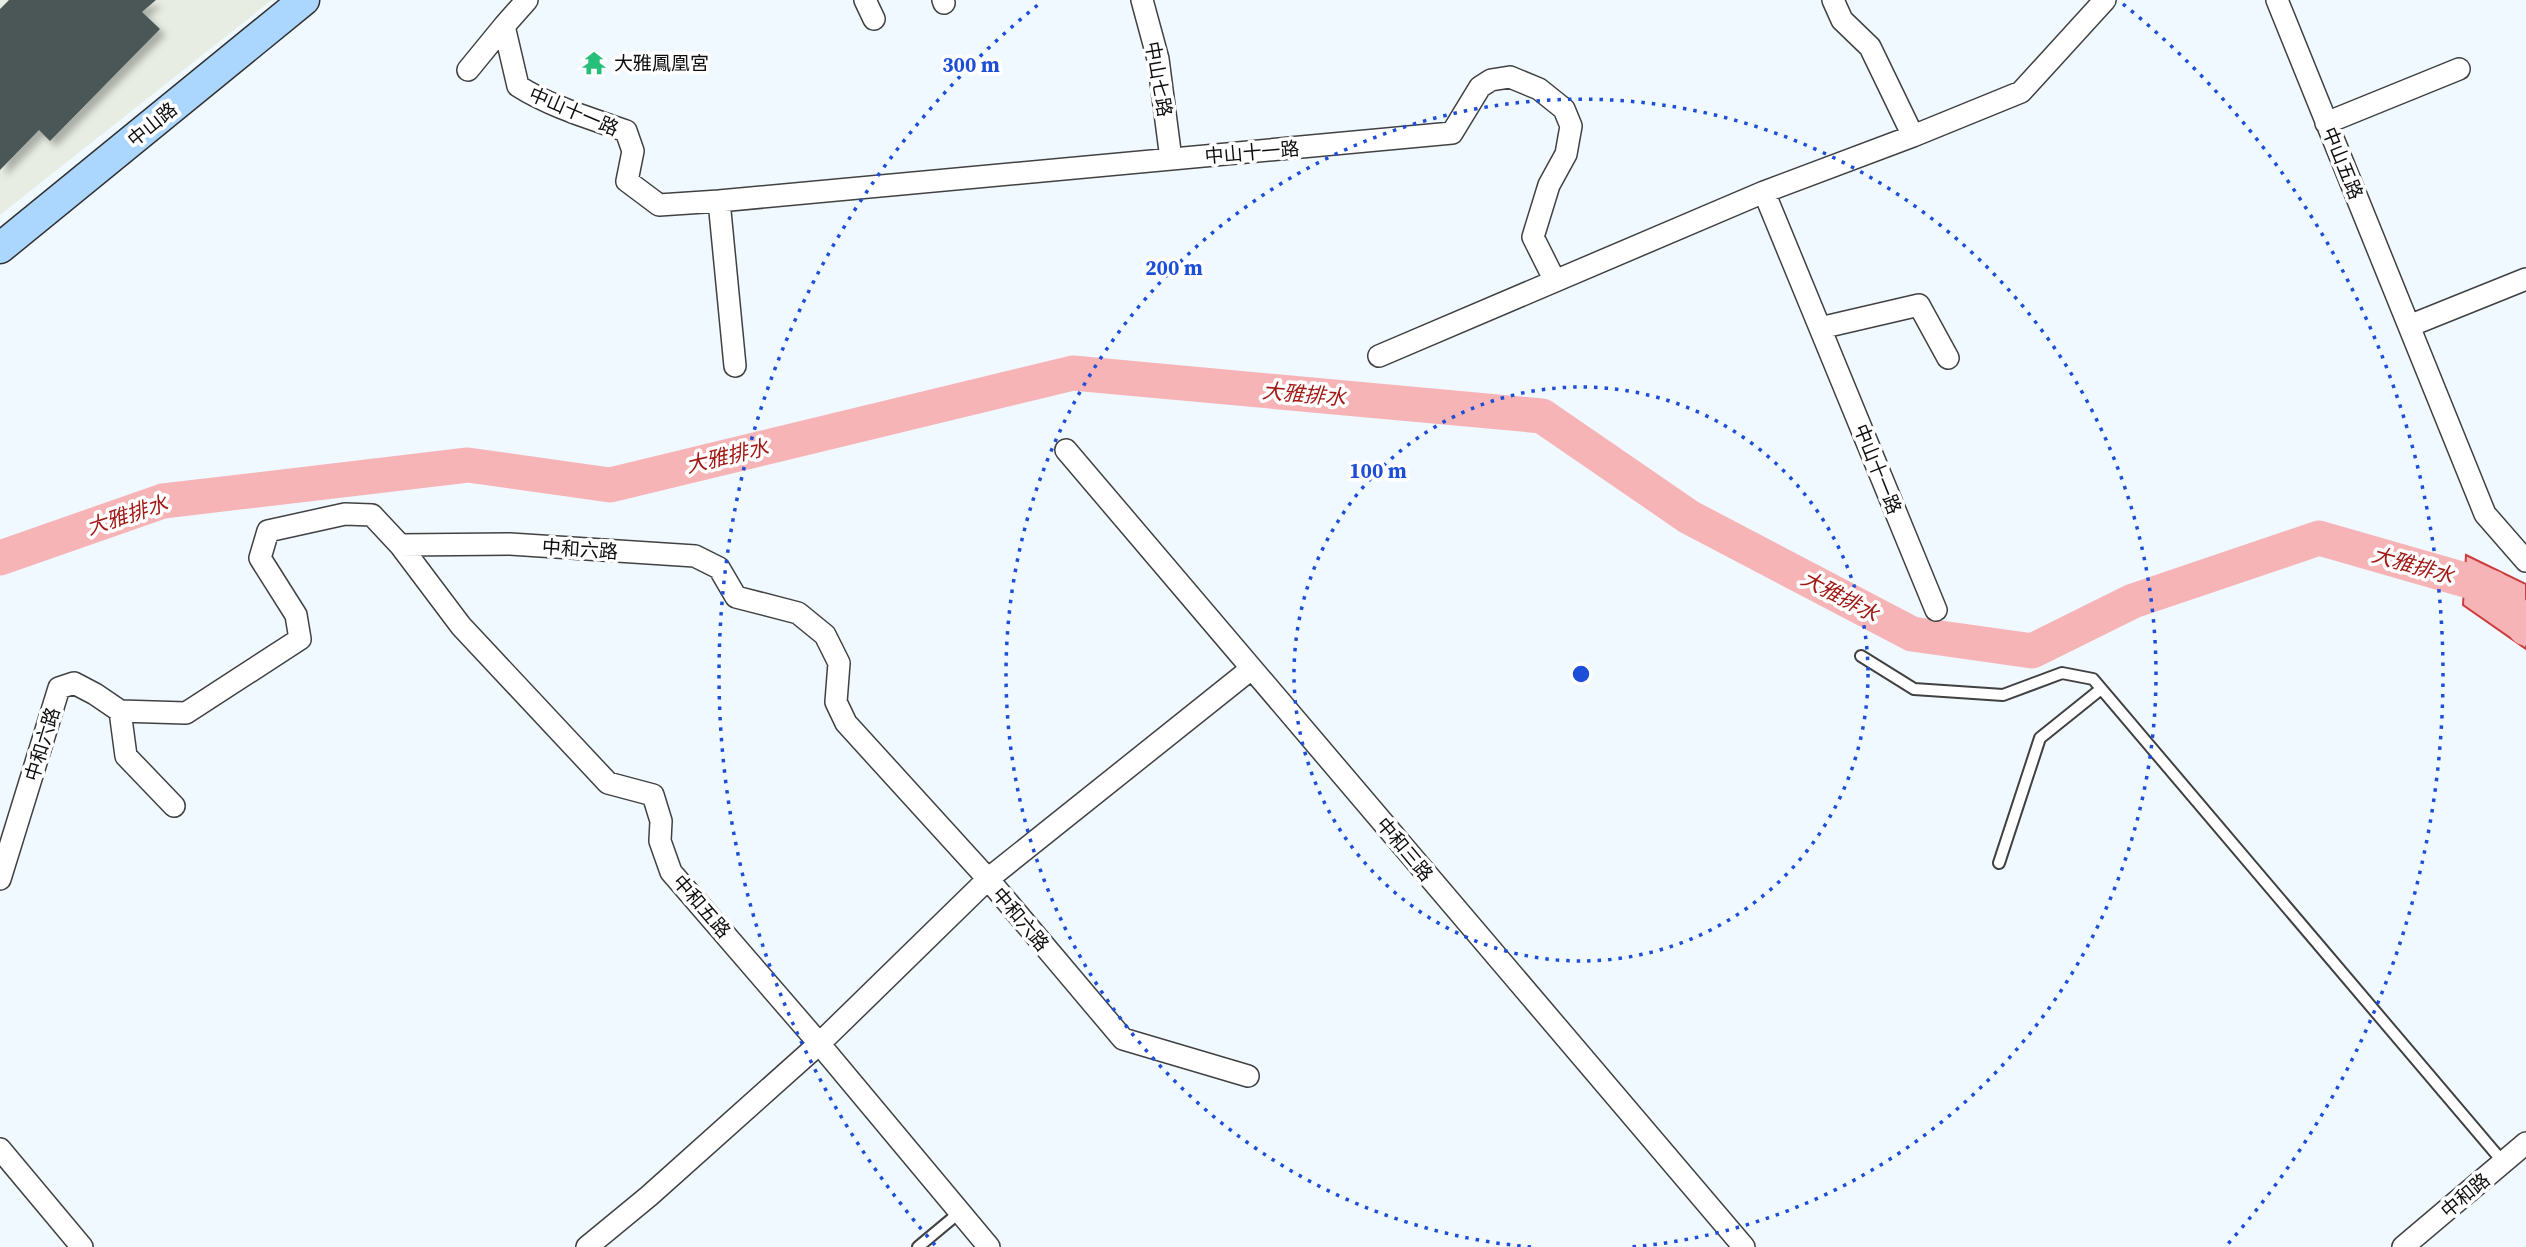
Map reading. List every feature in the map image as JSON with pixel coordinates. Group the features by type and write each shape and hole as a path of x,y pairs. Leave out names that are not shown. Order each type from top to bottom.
{"main road":[{"name":"中山路","path":"0,248 304,0"}],"street":[{"path":"468,70 527,0"},
{"name":"中山七路","path":"1142,0 1158,59 1171,159"},
{"path":"1833,0 1842,20 1870,47 1913,136"},
{"path":"1379,356 1764,192 2021,92 2105,0"},
{"name":"中山五路","path":"2277,0 2485,514 2526,561"},
{"name":"中山十一路","path":"504,26 518,86 561,108 626,131 633,150 627,180 659,205 1452,133 1480,87 1491,80 1510,77 1539,89 1563,109 1571,126 1566,155 1549,185 1533,237 1555,281"},
{"path":"2326,123 2459,69"},
{"name":"中山十一路","path":"1764,192 1936,610"},
{"path":"719,201 735,366"},
{"path":"2409,326 2526,279"},
{"path":"1820,328 1919,305 1948,359"},
{"name":"中和三路","path":"1066,450 1744,1247"},
{"path":"174,806 126,756 120,712 186,713 300,639 296,615 260,558 268,531 345,514 372,515 400,545"},
{"name":"中和六路","path":"400,545 510,544 695,556 719,568 736,597 799,613 825,635 839,663 836,702 846,723 988,879 1123,1040 1248,1076"},
{"name":"中和五路","path":"400,545 461,625 608,783 653,795 661,821 660,841 671,872 802,1023 989,1247"},
{"path":"587,1247 649,1196 818,1043 988,879 1251,669"},
{"name":"中和六路","path":"0,879 59,688 74,683 120,712"},
{"name":"中和路","path":"2403,1247 2526,1143"},
{"path":"0,1149 82,1247"}],"lane":[{"path":"1861,656 1914,689 2003,695 2062,673 2092,679 2503,1162"},
{"path":"1999,863 2040,738 2101,689"},
{"path":"918,1247 960,1212"}],"shaded area":[{"path":"0,0 272,0 0,215"},
{"path":"2466,555 2526,584 2526,649 2463,605"}],"building":[{"path":"9,0 156,0 142,12 160,29 50,141 39,130 0,170 0,9"}],"waterway":[{"name":"大雅排水","path":"0,558 163,501 468,465 610,485 1073,373 1542,416 1689,517 1912,634 2032,651 2133,601 2319,538 2493,588 2526,628"}],"place":[{"name":"大雅鳳凰宮","path":"594,63"}]}
